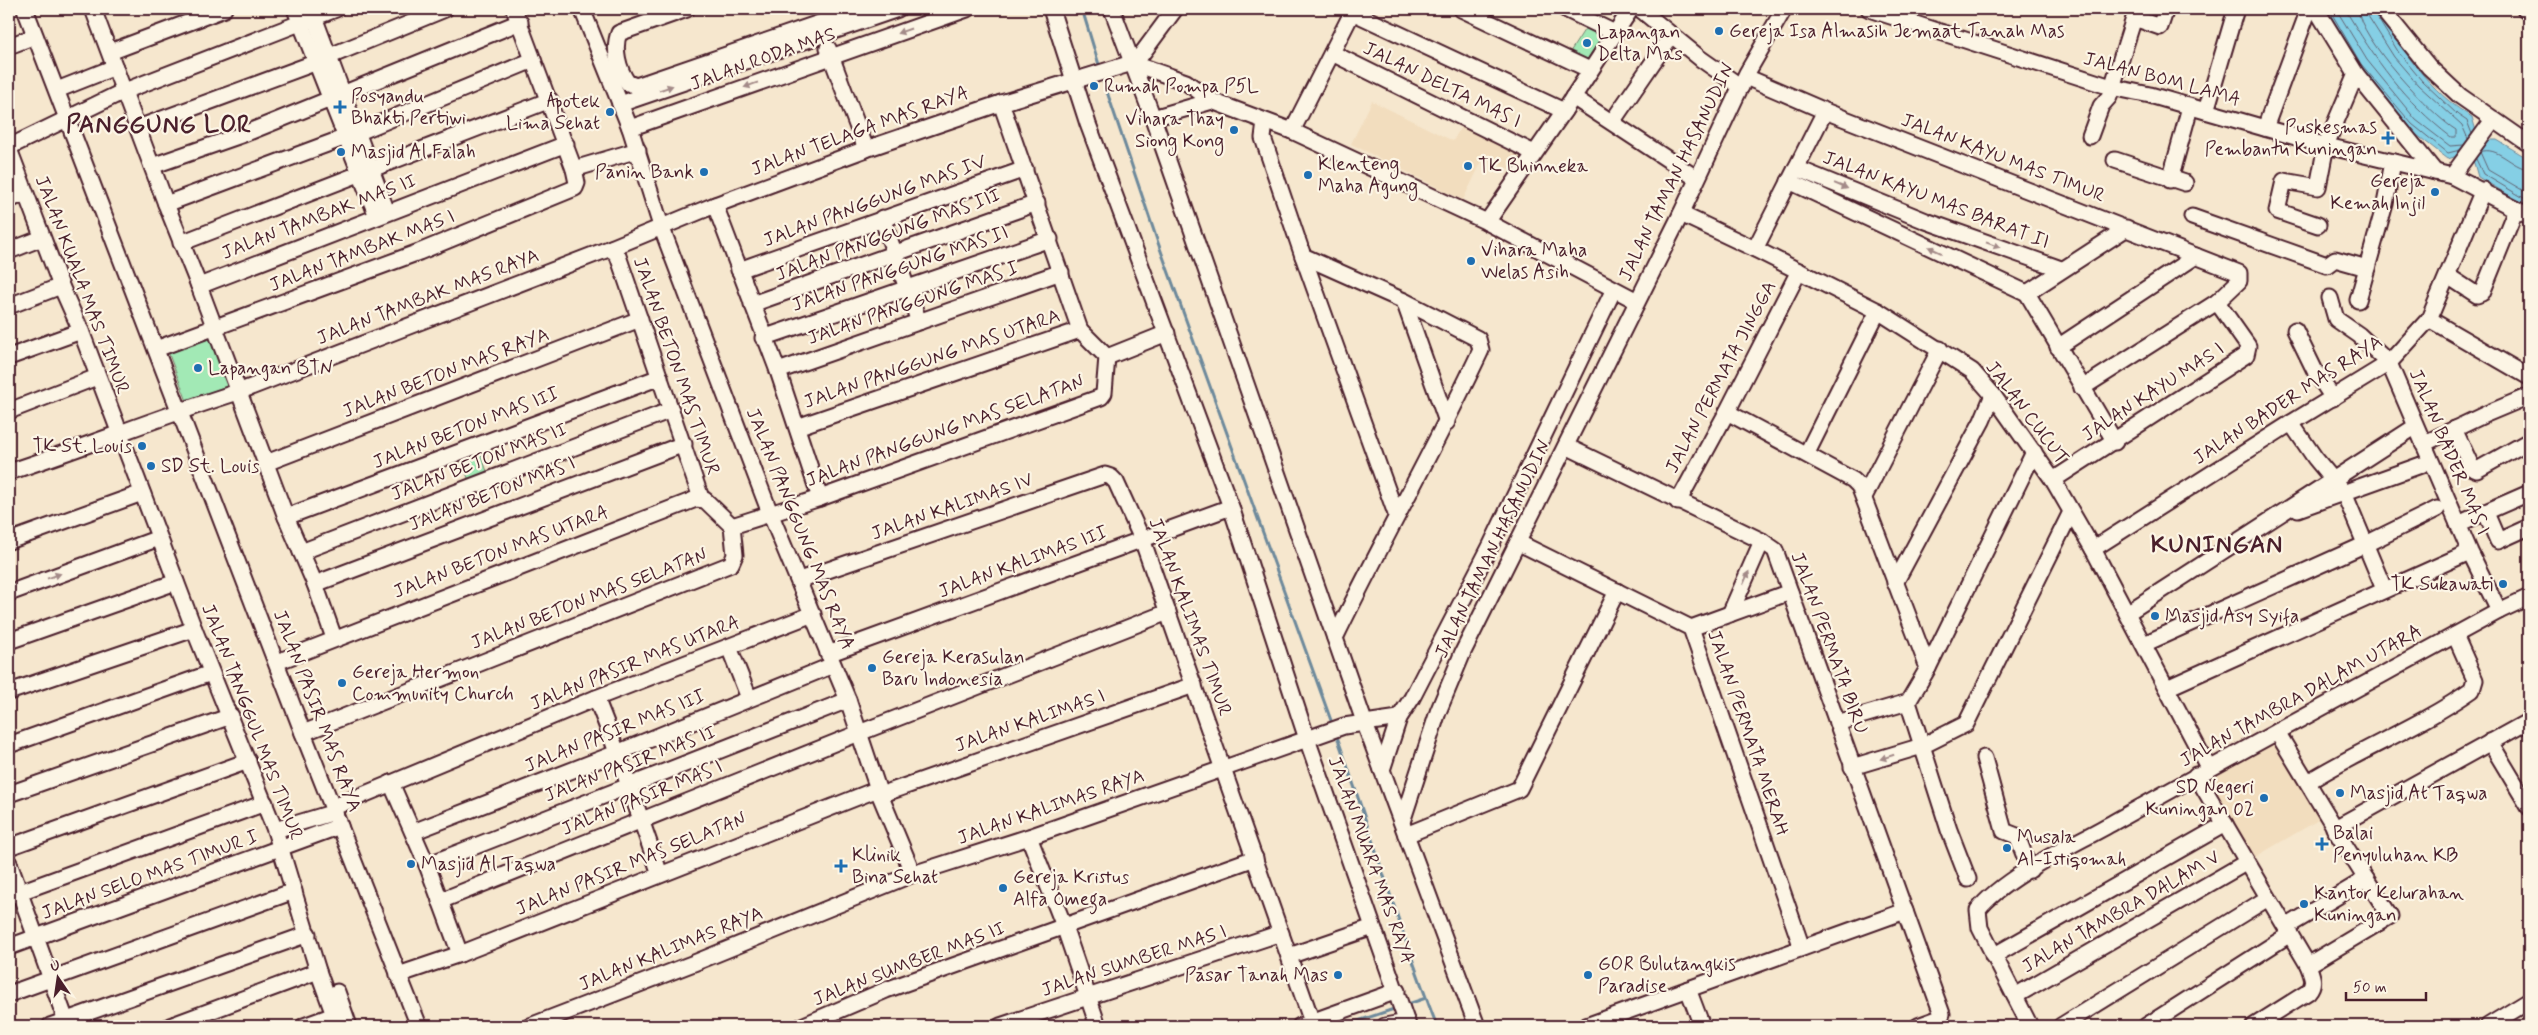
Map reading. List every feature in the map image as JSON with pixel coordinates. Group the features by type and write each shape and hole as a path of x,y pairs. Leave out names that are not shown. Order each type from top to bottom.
{"street":[{"name":"JALAN PASIR MAS RAYA","path":"25,9 303,733 419,1026"},
{"path":"110,52 224,9"},
{"path":"9,148 124,91 305,14 336,9"},
{"path":"138,128 323,59 445,9"},
{"path":"582,9 630,128 661,226"},
{"path":"687,9 619,33 615,44 620,66 628,83 636,86 860,9"},
{"name":"JALAN RODA MAS","path":"620,104 898,9"},
{"name":"JALAN RODA MAS","path":"630,128 967,9"},
{"name":"JALAN MUARA MAS RAYA","path":"1050,9 1078,78 1088,124 1167,333 1314,737 1373,927 1407,1022"},
{"path":"1112,9 1134,61 1365,724 1477,1026"},
{"path":"1134,61 1175,9"},
{"path":"1461,9 1590,70"},
{"path":"1565,9 1615,33"},
{"path":"1487,222 1564,112 1631,9"},
{"name":"JALAN KAYU MAS TIMUR","path":"1640,9 1671,36 1743,82 1824,111 2239,273 2239,281 2217,302"},
{"name":"JALAN TAMAN HASANUDIN","path":"1404,828 1442,704 1463,652 1520,543 1681,214 1696,178 1743,82 1784,9"},
{"name":"JALAN BOM LAMA","path":"1869,9 2111,87 2393,162 2435,172 2456,170 2483,190 2523,212"},
{"path":"2090,136 2101,106 2110,97 2111,87 2135,14 2160,27 2166,9"},
{"path":"2206,111 2236,9"},
{"path":"2265,128 2310,9"},
{"path":"2316,9 2356,74 2435,172"},
{"path":"2526,9 2529,12"},
{"path":"98,10 115,67 166,204 286,517 315,584 334,638"},
{"path":"1292,131 1353,11 1564,112"},
{"path":"2386,11 2429,67 2460,96 2493,120 2529,142"},
{"path":"305,14 382,214"},
{"path":"152,166 244,134 517,16 550,100 576,176"},
{"path":"823,35 866,149"},
{"path":"9,46 35,36"},
{"path":"1612,122 1671,36"},
{"name":"JALAN DELTA MAS I","path":"1332,53 1534,153"},
{"path":"166,204 352,135 533,60"},
{"name":"JALAN TELAGA MAS RAYA","path":"661,226 866,149 1001,103 1134,61"},
{"name":"JALAN TAMAN HASANUDIN","path":"1134,61 1186,82 1212,101 1292,131 1487,222 1637,301"},
{"path":"57,90 115,67"},
{"path":"2318,225 2278,212 2277,209 2285,180 2318,187 2326,145 2356,74"},
{"path":"1573,98 1696,178"},
{"path":"181,243 550,100"},
{"path":"1153,118 1212,101"},
{"path":"1001,103 1050,239 1080,330 1107,357 1167,333"},
{"path":"2115,160 2175,180 2190,107"},
{"path":"1755,249 1824,111"},
{"path":"2456,170 2493,120"},
{"path":"1265,122 1264,138 1303,256 1396,514"},
{"name":"JALAN TAMBAK MAS II","path":"199,286 566,144"},
{"name":"JALAN KUALA MAS TIMUR","path":"9,148 42,238 81,331 120,435"},
{"name":"JALAN TAMBAK MAS I","path":"156,349 419,252 569,192 576,176 638,150"},
{"path":"2358,300 2385,204 2393,162"},
{"name":"JALAN PANGGUNG MAS IV","path":"739,270 1025,169"},
{"path":"1793,174 2026,294 2114,442"},
{"name":"JALAN KAYU MAS BARAT II","path":"1793,174 2061,269"},
{"name":"JALAN BADER MAS RAYA","path":"2093,549 2389,363 2428,319 2448,276 2483,190"},
{"path":"9,200 25,194"},
{"name":"JALAN PANGGUNG MAS III","path":"752,304 1037,203"},
{"path":"715,205 763,338 778,371 820,498"},
{"path":"2448,276 2476,295 2482,293 2523,212"},
{"name":"JALAN CUCUT","path":"1681,214 1878,311 1972,371 1993,395 2053,480 2093,549 2167,688 2225,824 2308,965"},
{"path":"2192,217 2327,264 2335,259 2367,268"},
{"path":"882,218 920,322"},
{"name":"JALAN TAMBAK MAS RAYA","path":"9,472 120,435 180,410 238,392 611,248 661,226"},
{"name":"JALAN PANGGUNG MAS RAYA","path":"661,226 770,513 848,700 879,792 913,874"},
{"path":"2026,294 2061,269 2127,228"},
{"path":"9,251 42,238"},
{"name":"JALAN PANGGUNG MAS II","path":"763,338 1050,239"},
{"name":"JALAN BETON MAS TIMUR","path":"611,248 618,256 701,498"},
{"path":"1303,256 1404,301 1478,339 1481,350 1447,422 1396,514 1335,638"},
{"path":"2058,347 2196,256"},
{"name":"JALAN PERMATA JINGGA","path":"1678,502 1727,412 1799,271"},
{"name":"JALAN PANGGUNG MAS I","path":"778,371 1061,272"},
{"path":"9,306 61,286"},
{"name":"JALAN TAMAN HASANUDIN","path":"1382,770 1399,718 1412,698 1490,548 1614,289"},
{"name":"JALAN BADER MAS I","path":"2330,298 2336,320 2359,335 2389,363 2458,524 2499,611"},
{"path":"1404,301 1447,422"},
{"path":"2082,388 2217,302"},
{"name":"JALAN KAYU MAS I","path":"2053,480 2246,355 2248,346 2217,302"},
{"path":"1807,453 1878,311"},
{"name":"JALAN BETON MAS RAYA","path":"266,463 640,319"},
{"path":"2428,319 2528,373"},
{"name":"JALAN PANGGUNG MAS UTARA","path":"797,427 1080,330"},
{"path":"2294,330 2332,398"},
{"path":"9,357 81,331"},
{"path":"1864,497 1940,349"},
{"name":"JALAN PANGGUNG MAS SELATAN","path":"770,513 820,498 1098,398 1104,393 1107,357"},
{"path":"9,410 97,377"},
{"name":"JALAN BETON MAS III","path":"286,517 660,377"},
{"path":"1895,583 1982,421 1993,395"},
{"path":"2423,444 2529,396"},
{"name":"JALAN BETON MAS II","path":"301,552 671,410"},
{"path":"1727,412 1807,453 1853,480 1864,497 1928,668"},
{"path":"2291,423 2315,458 2344,494 2384,589"},
{"path":"2454,429 2472,468 2477,470 2529,441"},
{"path":"2127,613 2410,430"},
{"name":"JALAN TANGGUL MAS TIMUR","path":"120,435 211,673 231,716 275,830 336,1021"},
{"name":"JALAN BETON MAS I","path":"315,584 684,444"},
{"name":"JALAN PERMATA BIRU","path":"1566,446 1678,502 1762,541 1775,550 1942,1014 1940,1018 1918,1026"},
{"path":"1837,723 1908,702 1928,668 2034,452"},
{"path":"2276,517 2421,465"},
{"name":"JALAN KALIMAS IV","path":"799,580 1105,476 1116,482"},
{"name":"JALAN KALIMAS TIMUR","path":"1116,482 1142,539 1255,858 1289,956 1306,1024"},
{"path":"9,541 142,492"},
{"path":"2458,524 2529,493"},
{"path":"701,498 732,526 770,513"},
{"name":"JALAN BETON MAS UTARA","path":"277,662 334,638 701,498"},
{"name":"JALAN KALIMAS III","path":"830,660 1142,539 1231,507"},
{"path":"2144,644 2437,510"},
{"path":"1852,767 1922,746 1966,724 2071,512"},
{"path":"2486,513 2498,541 2529,527"},
{"name":"JALAN BETON MAS SELATAN","path":"303,733 731,564 735,556 732,526"},
{"path":"9,593 159,538"},
{"path":"1730,614 1762,541"},
{"name":"JALAN PERMATA MERAH","path":"1520,543 1691,628 1802,948"},
{"path":"2167,688 2465,554"},
{"path":"9,641 176,582"},
{"path":"1404,828 1519,789 1616,591"},
{"path":"1691,628 1790,592"},
{"name":"JALAN TAMBRA DALAM UTARA","path":"2030,1026 1980,928 1978,910 1988,897 2030,870 2203,772 2499,611 2529,597"},
{"name":"JALAN PASIR MAS I","path":"440,901 859,733 1168,612"},
{"name":"JALAN PASIR MAS UTARA","path":"336,815 391,783 596,698 813,614"},
{"path":"9,692 194,629"},
{"path":"2308,782 2340,762 2387,739 2472,690 2475,680 2455,635"},
{"path":"729,647 749,698"},
{"name":"JALAN PASIR MAS III","path":"412,832 618,752 749,698 830,660"},
{"path":"9,745 211,673"},
{"name":"JALAN KALIMAS I","path":"879,792 1194,685"},
{"path":"596,698 618,752 628,787 660,874"},
{"name":"JALAN PASIR MAS II","path":"427,865 848,700"},
{"path":"1908,702 1949,830 1968,879"},
{"path":"9,794 231,716"},
{"name":"JALAN KALIMAS RAYA","path":"530,1026 694,963 913,874 1029,838 1344,726 1399,718"},
{"path":"2334,828 2529,721"},
{"path":"2254,1026 2313,987 2314,980 2308,965 2390,916 2334,828 2277,732"},
{"path":"2490,742 2525,789 2529,807"},
{"path":"1984,758 2004,831 2017,836 2030,870"},
{"path":"9,847 248,761"},
{"path":"391,783 427,865 460,954"},
{"name":"JALAN PASIR MAS SELATAN","path":"398,975 460,954 660,874 879,792"},
{"path":"12,891 264,803"},
{"path":"275,830 336,815"},
{"name":"JALAN SELO MAS TIMUR I","path":"9,948 281,848 336,815"},
{"path":"1993,956 2225,824"},
{"path":"1029,838 1064,926 1098,1026"},
{"name":"JALAN SUMBER MAS II","path":"802,1026 886,990 1255,858"},
{"name":"JALAN TAMBRA DALAM V","path":"2015,996 2247,862"},
{"path":"9,863 12,891 33,939 61,1024 308,934"},
{"path":"2146,1026 2366,879"},
{"path":"9,994 294,891"},
{"path":"2061,1026 2268,898"},
{"path":"1586,1026 1905,911"},
{"path":"1289,956 1373,927"},
{"name":"JALAN SUMBER MAS I","path":"1000,1026 1281,933"},
{"path":"170,1026 321,978 334,986 350,1026"},
{"path":"1688,989 1702,1026"},
{"path":"1306,1024 1398,993"},
{"path":"2488,1026 2529,1001"},
{"path":"304,1026 336,1021"},
{"path":"1386,1026 1407,1022"}],"shaded area":[{"path":"1372,101 1453,141 1462,125 1521,154 1513,171 1484,157 1463,200 1351,144"},
{"name":"SD Negeri Kuningan 02","path":"2276,740 2325,816 2250,860 2205,779"}],"green space":[{"name":"Lapangan Delta Mas","path":"1588,24 1603,34 1586,62 1570,52"},
{"name":"Lapangan BTN","path":"210,335 229,385 187,401 168,352"},
{"path":"480,452 488,474 469,481 461,458"}],"water":[{"path":"2323,9 2376,9 2396,39 2430,83 2443,96 2472,117 2476,131 2486,140 2497,140 2529,159 2529,207 2478,177 2474,163 2460,155 2448,159 2408,128 2357,67"}],"waterway":[{"path":"1082,9 1100,68"},
{"path":"1102,77 1157,240 1333,726"},
{"path":"1336,734 1410,954 1437,1026"},
{"path":"1405,1005 1426,998"},
{"path":"1343,1026 1397,1008"}],"place":[{"name":"Gereja Isa Almasih Jemaat Tanah Mas","path":"1719,31"},
{"name":"Lapangan Delta Mas","path":"1587,43"},
{"name":"Rumah Pompa P5L","path":"1094,86"},
{"name":"Posyandu Bhakti Pertiwi","path":"340,107"},
{"name":"Apotek Lima Sehat","path":"610,112"},
{"name":"Vihara Thay Siong Kong","path":"1234,130"},
{"name":"Puskesmas Pembantu Kuningan","path":"2388,138"},
{"name":"Masjid Al Falah","path":"341,152"},
{"name":"TK Bhinneka","path":"1468,166"},
{"name":"Panin Bank","path":"704,172"},
{"name":"Klenteng Maha Agung","path":"1308,175"},
{"name":"Gereja Kemah Injil","path":"2435,192"},
{"name":"Vihara Maha Welas Asih","path":"1471,261"},
{"name":"Lapangan BTN","path":"198,368"},
{"name":"TK St. Louis","path":"142,446"},
{"name":"SD St. Louis","path":"151,466"},
{"name":"TK Sukawati","path":"2503,584"},
{"name":"Masjid Asy Syifa","path":"2155,616"},
{"name":"Gereja Kerasulan Baru Indonesia","path":"872,668"},
{"name":"Gereja Hermon Community Church","path":"342,683"},
{"name":"Masjid At Taqwa","path":"2340,793"},
{"name":"SD Negeri Kuningan 02","path":"2264,798"},
{"name":"Balai Penyuluhan KB","path":"2322,844"},
{"name":"Musala Al-Istiqomah","path":"2007,848"},
{"name":"Masjid Al Taqwa","path":"411,864"},
{"name":"Klinik Bina Sehat","path":"841,866"},
{"name":"Gereja Kristus Alfa Omega","path":"1003,888"},
{"name":"Kantor Kelurahan Kuningan","path":"2304,904"},
{"name":"Pasar Tanah Mas","path":"1338,975"},
{"name":"GOR Bulutangkis Paradise","path":"1588,975"}],"district":[{"name":"PANGGUNG LOR","path":"159,125"},
{"name":"KUNINGAN","path":"2217,545"}]}
